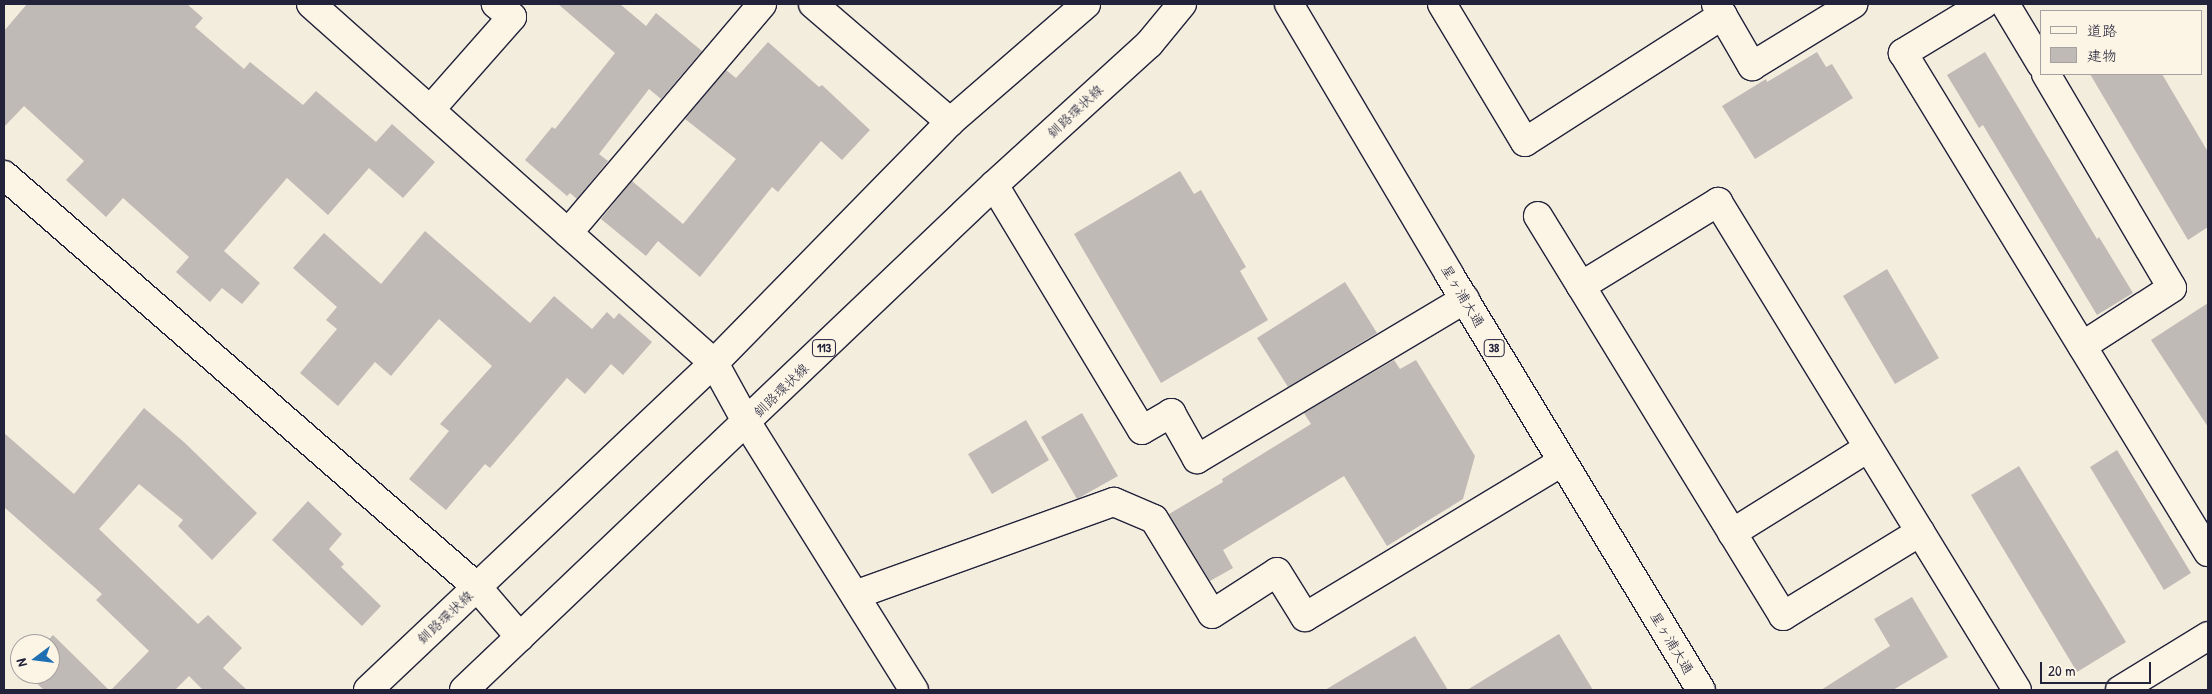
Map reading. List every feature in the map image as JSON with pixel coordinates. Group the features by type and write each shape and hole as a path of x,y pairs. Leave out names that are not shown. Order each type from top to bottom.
{"main road":[{"path":"311,4 714,363 746,423 914,690"},
{"path":"430,110 512,17 496,4"},
{"path":"568,233 762,4"},
{"path":"813,4 950,122"},
{"name":"釧路環状線","path":"368,690 714,363 950,122 1086,4"},
{"name":"釧路環状線","path":"464,690 994,186 1149,44 1182,4"},
{"name":"星ヶ浦大通","path":"1289,4 1700,690"},
{"path":"1442,4 1525,142 1720,9 1752,66 1853,4"},
{"path":"1984,4 1903,53 2208,552"},
{"path":"2005,4 2040,62"},
{"path":"2047,75 2172,288 2082,346"},
{"path":"4,175 477,587 520,637"},
{"path":"994,186 1142,430 1171,413 1197,459 1465,299"},
{"path":"1582,286 1718,202 2017,690"},
{"path":"1538,216 1783,616 1920,532"},
{"path":"1732,533 1868,448"},
{"path":"855,595 1114,502 1154,519 1212,614 1277,572 1305,617 1562,462"},
{"path":"2120,690 2208,636"}],"building":[{"path":"27,4 187,4 203,18 195,27 244,69 250,62 303,105 316,91 376,142 392,124 435,162 403,198 369,168 328,215 287,178 224,251 260,283 242,304 222,288 210,302 176,272 189,257 123,198 106,217 66,180 84,161 24,106 4,127 4,31"},
{"path":"558,4 620,4 646,26 656,13 702,51 661,99 649,89 599,154 608,161 577,199 570,193 567,196 525,160 552,127 555,129 615,53"},
{"path":"768,42 819,87 822,85 870,130 842,160 821,141 778,192 772,187 700,277 658,241 646,256 601,219 632,181 683,224 736,159 685,119 726,70 736,78"},
{"path":"1817,52 1826,67 1832,64 1853,98 1755,159 1722,106 1766,79 1767,82"},
{"path":"1985,52 2097,239 2099,237 2133,293 2097,315 1983,125 1979,128 1947,75"},
{"path":"2091,75 2163,75 2208,152 2208,227 2188,240"},
{"path":"1180,171 1194,194 1201,190 1246,267 1240,271 1268,320 1161,383 1074,234"},
{"path":"425,231 530,323 554,296 592,329 607,312 614,319 619,313 652,342 623,375 611,364 585,394 567,378 490,468 485,464 446,510 409,479 449,431 440,424 492,366 439,319 391,376 375,362 338,406 300,373 337,329 326,320 337,307 293,268 324,233 381,284"},
{"path":"1887,269 1939,358 1895,384 1843,296"},
{"path":"1345,282 1377,333 1288,387 1257,338"},
{"path":"2208,303 2208,427 2151,340"},
{"path":"1394,360 1400,369 1416,360 1475,456 1463,499 1387,546 1344,476 1223,550 1233,568 1210,581 1169,514 1223,482 1222,479 1311,424 1304,413"},
{"path":"144,408 185,443 257,513 212,560 178,526 183,520 139,484 99,529 198,624 208,615 242,648 223,668 247,690 203,690 189,676 175,690 111,690 149,651 96,600 102,594 4,507 4,433 74,494"},
{"path":"1082,413 1118,476 1077,499 1041,437"},
{"path":"1026,420 1049,460 992,494 968,454"},
{"path":"2117,450 2191,573 2164,590 2090,467"},
{"path":"2019,466 2126,642 2077,672 1971,495"},
{"path":"308,501 342,534 329,549 344,564 341,567 381,606 362,626 272,540"},
{"path":"1912,597 1948,657 1893,690 1821,690 1890,646 1874,619"},
{"path":"1559,634 1593,690 1467,690"},
{"path":"1415,636 1448,690 1325,690"},
{"path":"60,642 109,690 44,690 38,684 60,684"}]}
